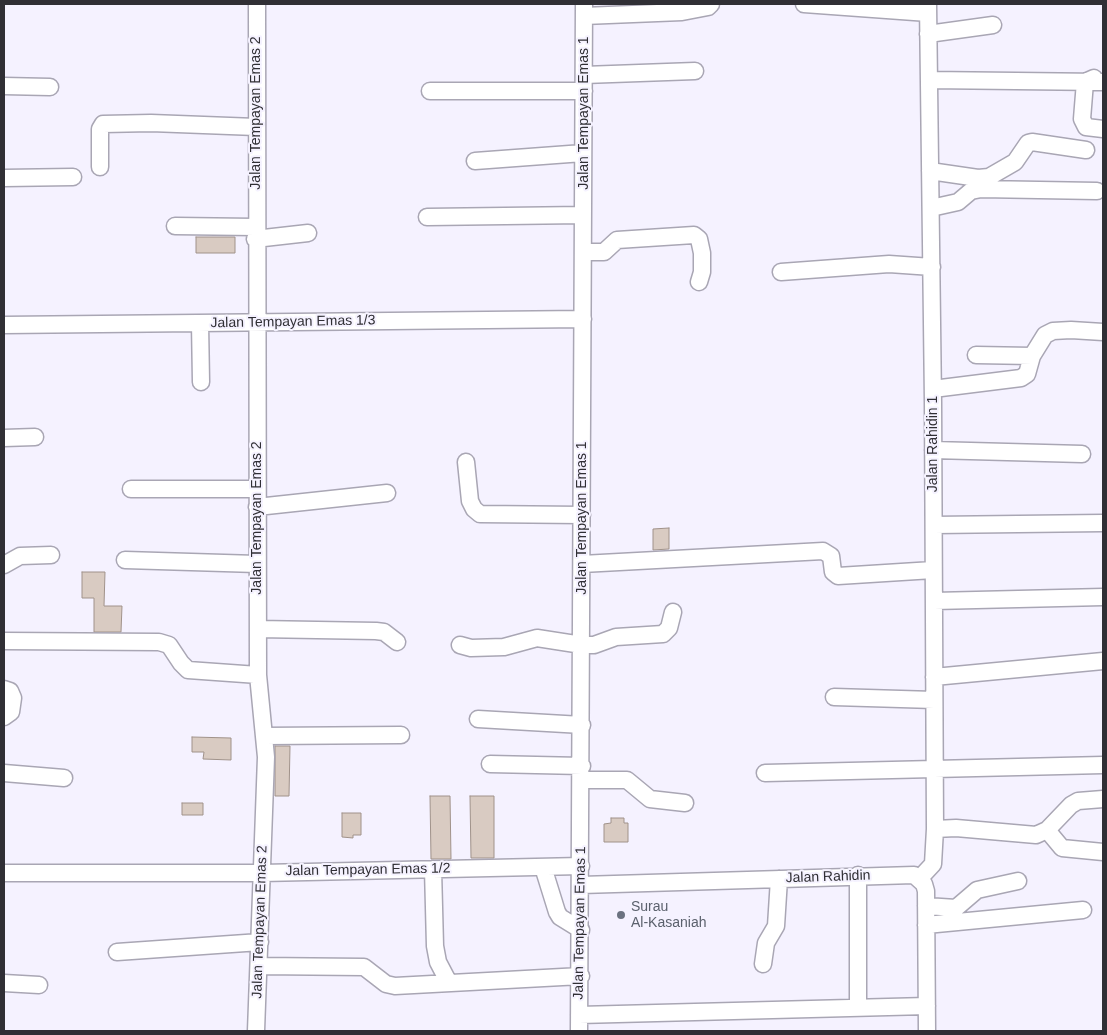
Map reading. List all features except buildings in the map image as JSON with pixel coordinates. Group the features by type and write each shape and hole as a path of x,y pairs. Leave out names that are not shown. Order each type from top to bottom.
{"street":[{"name":"Jalan Tempayan Emas 2","path":"256,1031 266,757 258,674 255,233 257,4"},
{"path":"584,10 682,12 708,7 711,4"},
{"path":"804,4 928,8"},
{"name":"Jalan Rahidin 1","path":"920,878 933,864 935,829 932,267 928,8"},
{"name":"Jalan Tempayan Emas 1","path":"579,1031 582,773 584,10"},
{"path":"928,34 993,26"},
{"path":"430,91 584,83 695,71"},
{"path":"1085,82 1103,74"},
{"path":"929,80 1103,82"},
{"path":"1085,82 1083,124 1090,128 1103,129"},
{"path":"4,86 50,86"},
{"path":"100,167 100,129 106,123 256,127"},
{"path":"930,171 978,178 989,177 1015,162 1028,143 1032,142 1086,150"},
{"path":"476,161 583,153"},
{"path":"4,178 73,177"},
{"path":"931,208 958,202 971,191 981,189 1097,191"},
{"path":"427,217 583,215"},
{"path":"175,226 255,233 308,233"},
{"path":"583,252 606,251 613,241 617,240 694,235 699,239 702,253 702,272 699,282"},
{"path":"782,272 889,264 932,267"},
{"name":"Jalan Tempayan Emas 1/3","path":"4,325 583,319"},
{"path":"200,323 201,382"},
{"path":"933,389 1021,378 1027,374 1032,356 1039,342 1054,331 1103,332"},
{"path":"976,355 1032,356"},
{"path":"4,438 34,437"},
{"path":"933,450 1082,454"},
{"path":"466,462 470,501 474,509 480,514 582,515"},
{"path":"131,489 257,489"},
{"path":"257,507 387,493"},
{"path":"934,525 1103,523"},
{"path":"582,564 823,551 831,556 833,572 841,577 933,570"},
{"path":"4,565 20,556 51,555"},
{"path":"125,560 257,564"},
{"path":"934,601 1103,597"},
{"path":"460,645 471,648 504,647 537,638 594,645 616,637 663,634 669,628 673,612"},
{"path":"258,629 376,631 384,632 397,642"},
{"path":"4,641 159,642 169,645 180,663 188,670 258,674"},
{"path":"934,677 1103,661"},
{"path":"4,689 10,691 12,698 12,712 4,717"},
{"path":"834,697 934,700"},
{"path":"478,719 582,725"},
{"path":"264,736 401,735"},
{"path":"490,764 582,773 627,780 650,800 685,803"},
{"path":"765,773 1103,765"},
{"path":"4,773 64,778"},
{"path":"935,829 956,828 1036,835 1047,830 1071,805 1078,802 1103,799"},
{"path":"1047,830 1062,848 1103,852"},
{"name":"Jalan Tempayan Emas 1/2","path":"4,873 262,873 581,866"},
{"path":"543,867 556,912 560,917 581,930"},
{"path":"434,869 435,946 438,962 449,983"},
{"name":"Jalan Rahidin","path":"581,885 906,874 920,878"},
{"path":"858,876 858,1008"},
{"path":"920,878 926,891 927,1031"},
{"path":"764,964 766,942 776,926 779,879"},
{"path":"926,906 956,908 977,890 1018,881"},
{"path":"926,925 1083,910"},
{"path":"116,952 260,942"},
{"path":"259,966 360,967 368,969 386,984 395,986 581,976"},
{"path":"4,983 39,985"},
{"path":"579,1015 926,1006"}],"place":[{"name":"Surau Al-Kasaniah","path":"621,915"}]}
